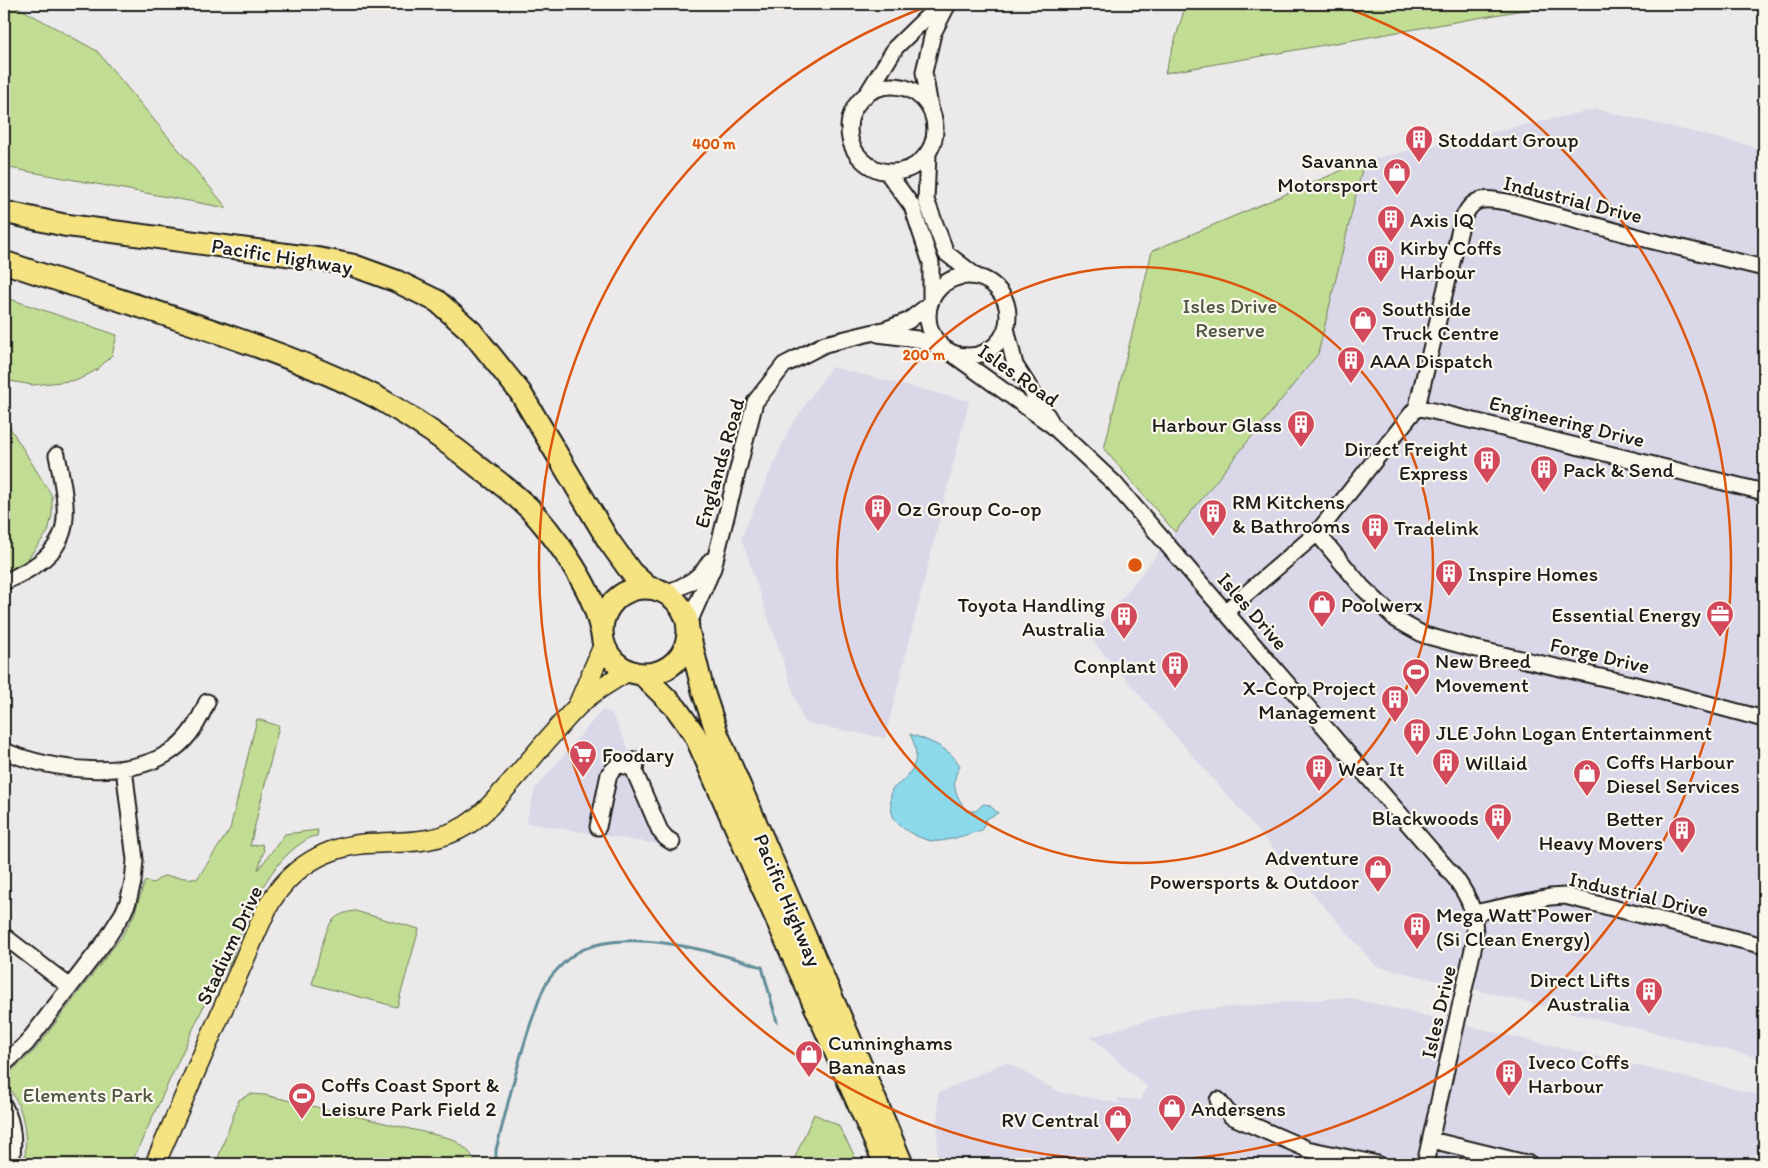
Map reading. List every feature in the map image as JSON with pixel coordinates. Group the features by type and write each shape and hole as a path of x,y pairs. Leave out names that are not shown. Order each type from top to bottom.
{"highway":[{"name":"Pacific Highway","path":"4,212 64,225 320,258 352,265 396,281 437,301 471,331 520,392 608,540 631,572 657,590"},
{"path":"4,262 118,298 263,348 354,386 403,413 460,451 530,509 559,544 585,587 595,608 603,639 608,654 616,663 635,673 657,673 670,666 681,656 687,642 688,628 685,614 677,602 657,590 634,589 621,596 610,606 604,619 603,639"},
{"name":"Pacific Highway","path":"688,628 703,691 718,736 902,1164"},
{"name":"Pacific Highway","path":"635,673 676,708 695,735 885,1164"}],"main road":[{"name":"Stadium Drive","path":"577,706 603,639"},
{"name":"Stadium Drive","path":"155,1164 254,935 270,903 289,877 322,854 343,847 366,843 402,843 430,840 445,836 467,825 494,801 577,706 604,686 635,673"}],"street":[{"path":"866,95 896,47 940,4"},
{"path":"948,4 933,33 924,72 935,132 928,154 926,200 946,253 977,277 992,284 1003,296 1008,312 1006,328"},
{"path":"928,154 910,169 887,172 873,168 860,159 850,138 849,130 852,114 860,100 880,88 897,86 905,88 919,96 930,108"},
{"path":"887,172 912,206 931,263 929,328 936,342 944,349"},
{"name":"Industrial Drive","path":"1225,612 1317,533 1417,407 1462,220 1468,207 1476,201 1493,199 1507,202 1764,268"},
{"name":"Englands Road","path":"688,628 708,580 755,402 784,365 825,344 887,329 908,321 930,302 940,286 953,278 961,276 977,277"},
{"name":"Englands Road","path":"867,334 905,337 963,356 971,356 986,352 998,342 1006,328"},
{"name":"Isles Road","path":"1006,328 1015,365 1053,426"},
{"name":"Isles Road","path":"944,349 1053,426"},
{"name":"Engineering Drive","path":"1417,407 1764,492"},
{"name":"Isles Drive","path":"1053,426 1114,483 1467,894 1474,913 1474,948 1425,1164"},
{"path":"4,582 24,573 42,561 50,554 61,535 66,511 56,455"},
{"name":"Forge Drive","path":"1317,533 1363,588 1397,620 1424,634 1472,648 1650,688 1764,719"},
{"path":"657,590 690,583 701,575 717,549"},
{"path":"4,751 49,765 90,769 124,768 150,762 172,751 194,728 206,702"},
{"path":"598,827 609,774 619,764 635,765 635,773 660,831 672,842"},
{"path":"4,1064 26,1044 124,913 131,892 135,854 124,768"},
{"name":"Industrial Drive","path":"1474,913 1550,897 1565,896 1764,946"},
{"path":"4,936 70,987"},
{"path":"1218,1100 1231,1116 1307,1149 1378,1164"},
{"path":"4,1106 13,1134 11,1164"},
{"path":"1431,1140 1530,1164"}],"shaded area":[{"path":"1596,109 1764,149 1764,1059 1376,966 1090,638 1318,354 1364,161"},
{"path":"831,367 969,401 885,738 804,723 741,538 789,429"},
{"path":"602,710 611,712 639,770 670,846 526,823 535,789"},
{"path":"1347,997 1764,1096 1764,1146 1744,1164 937,1164 938,1093 1006,1062 1059,1092 1119,1103 1121,1105 1117,1098 1140,1100 1147,1087 1091,1037 1175,1012"}],"green space":[{"path":"4,4 12,4 97,51 227,208 4,167"},
{"path":"1186,4 1557,4 1165,73"},
{"name":"Isles Drive Reserve","path":"1364,161 1318,354 1175,532 1104,449 1152,251"},
{"path":"4,297 117,335 112,355 98,369 78,380 33,385 4,380"},
{"path":"4,418 52,496 52,515 48,532 19,570 4,576"},
{"name":"Elements Park","path":"257,719 279,726 250,846 262,844 264,850 258,870 285,834 318,830 317,836 308,839 291,851 280,862 263,887 237,942 231,962 217,977 131,1164 24,1164 26,1142 23,1120 19,1106 9,1087 8,1074 34,1051 122,936 134,915 145,881 153,883 163,876 197,879 230,829"},
{"path":"355,911 419,929 397,1007 312,984 329,925 338,916"},
{"name":"Coffs Coast Sport & Leisure Park Field 2","path":"250,1094 265,1095 453,1139 470,1153 475,1164 216,1164 239,1100"},
{"path":"814,1114 838,1125 859,1164 792,1164"}],"water":[{"path":"910,734 938,746 951,754 956,760 960,766 954,784 959,799 966,811 976,811 983,804 989,805 998,813 986,819 982,830 950,839 932,841 912,834 895,820 891,804 892,789 906,778 916,758 914,743"}],"waterway":[{"path":"496,1164 496,1150 514,1081 541,993 557,970 580,951 599,944 622,941 646,941 720,954 762,967 777,1022"}],"place":[{"name":"Stoddart Group","path":"1419,163"},
{"name":"Savanna Motorsport","path":"1397,196"},
{"name":"Axis IQ","path":"1391,243"},
{"name":"Kirby Coffs Harbour","path":"1381,283"},
{"name":"Southside Truck Centre","path":"1363,344"},
{"name":"AAA Dispatch","path":"1351,384"},
{"name":"Harbour Glass","path":"1301,448"},
{"name":"Direct Freight Express","path":"1487,484"},
{"name":"Pack & Send","path":"1544,493"},
{"name":"Oz Group Co-op","path":"878,532"},
{"name":"RM Kitchens & Bathrooms","path":"1213,537"},
{"name":"Tradelink","path":"1375,551"},
{"name":"Inspire Homes","path":"1449,597"},
{"name":"Poolwerx","path":"1322,628"},
{"name":"Essential Energy","path":"1720,638"},
{"name":"Toyota Handling Australia","path":"1124,640"},
{"name":"Conplant","path":"1175,689"},
{"name":"New Breed Movement","path":"1416,696"},
{"name":"X-Corp Project Management","path":"1395,723"},
{"name":"JLE John Logan Entertainment","path":"1417,756"},
{"name":"Foodary","path":"583,778"},
{"name":"Willaid","path":"1446,786"},
{"name":"Wear It","path":"1319,792"},
{"name":"Coffs Harbour Diesel Services","path":"1587,797"},
{"name":"Blackwoods","path":"1498,841"},
{"name":"Better Heavy Movers","path":"1682,854"},
{"name":"Adventure Powersports & Outdoor","path":"1378,893"},
{"name":"Mega Watt Power (Si Clean Energy)","path":"1417,950"},
{"name":"Direct Lifts Australia","path":"1649,1015"},
{"name":"Cunninghams Bananas","path":"809,1078"},
{"name":"Iveco Coffs Harbour","path":"1509,1097"},
{"name":"Coffs Coast Sport & Leisure Park Field 2","path":"302,1120"},
{"name":"Andersens","path":"1172,1132"},
{"name":"RV Central","path":"1118,1143"}]}
